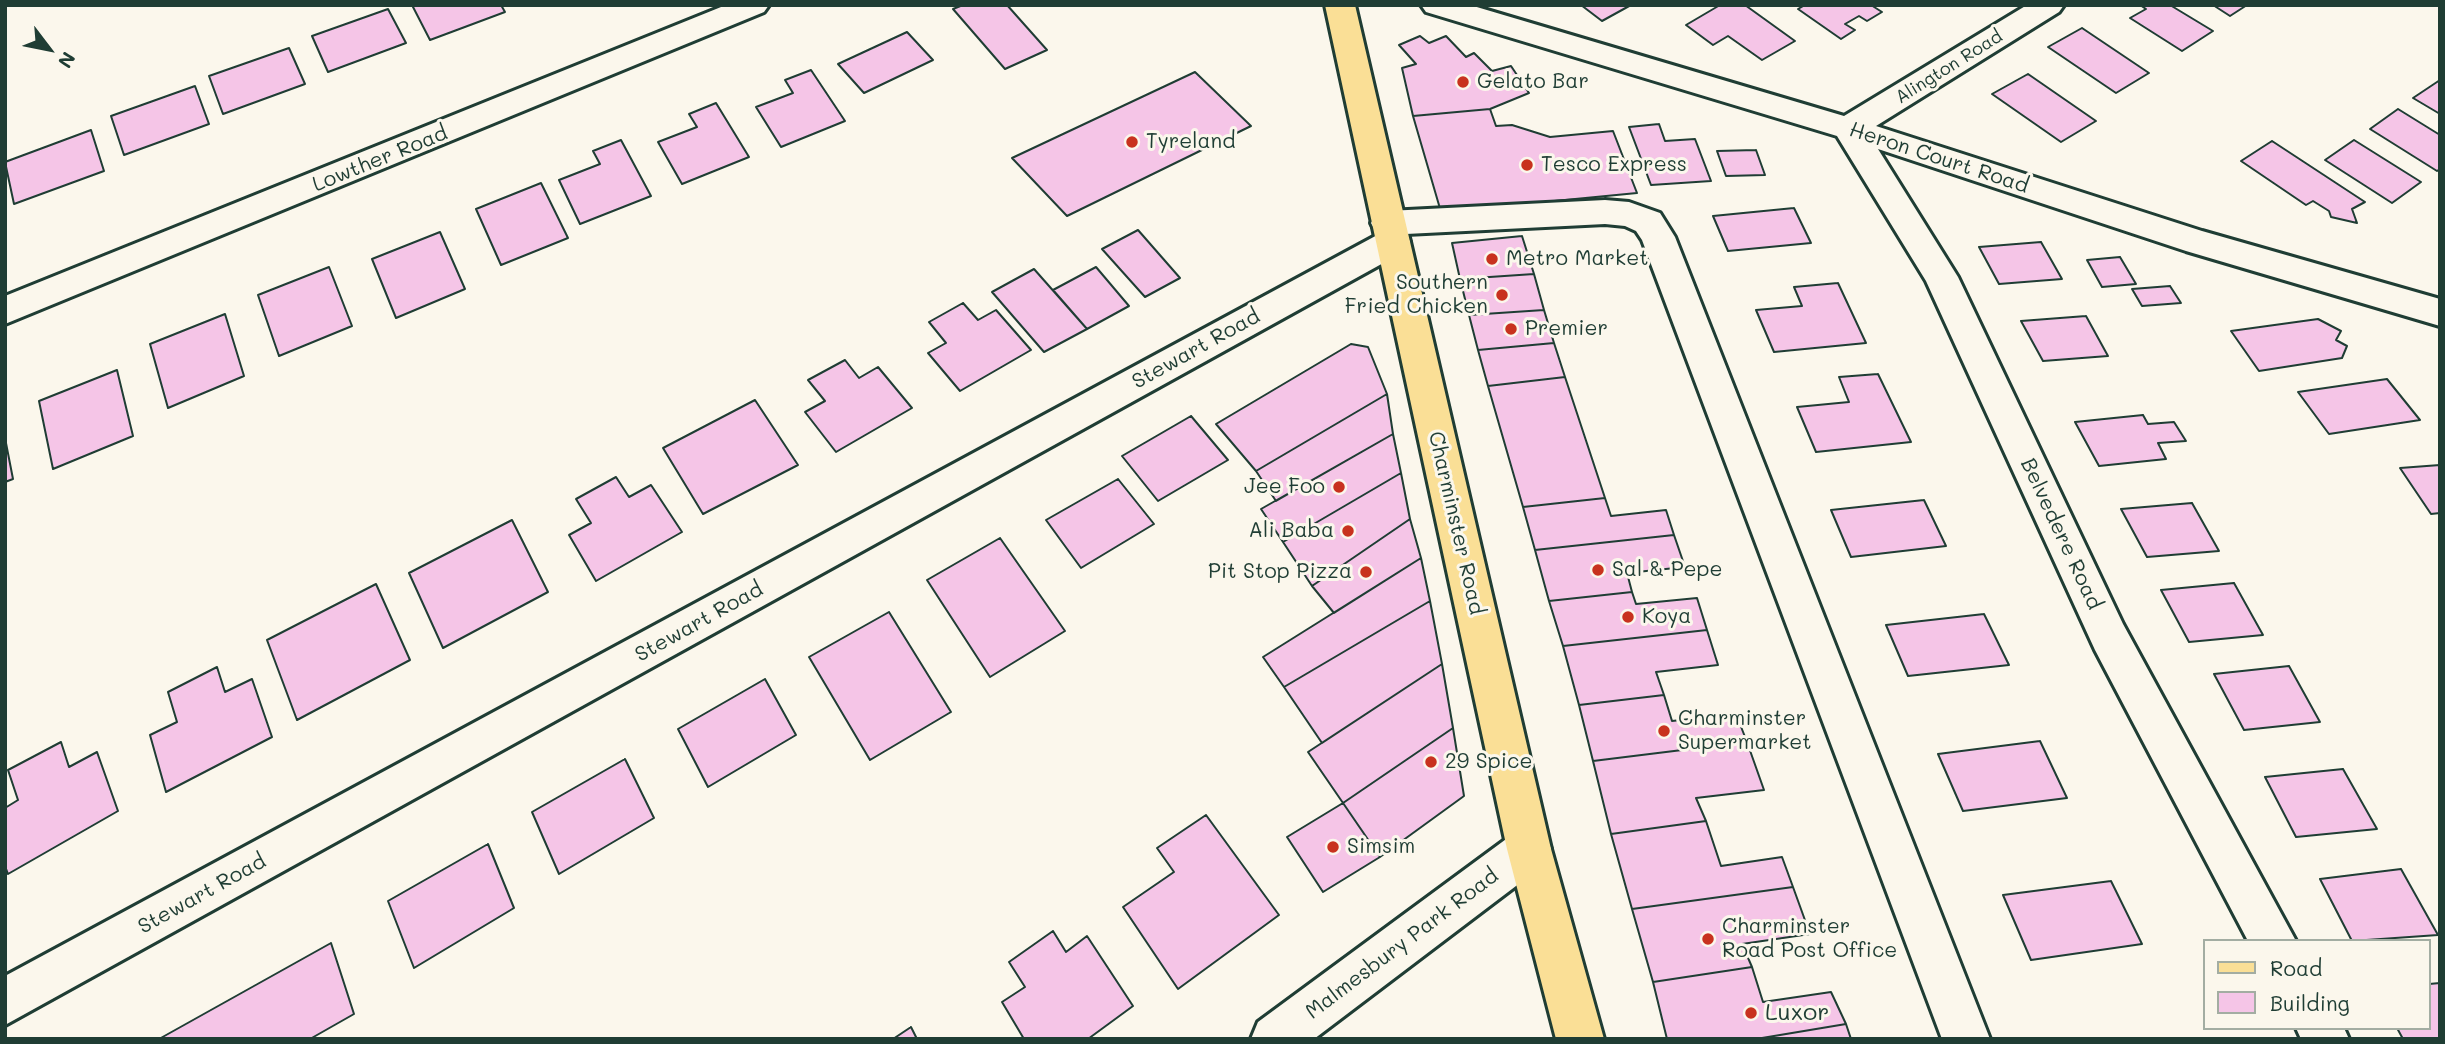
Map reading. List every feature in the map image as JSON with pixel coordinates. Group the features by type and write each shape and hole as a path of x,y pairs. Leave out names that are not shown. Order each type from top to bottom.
{"main road":[{"name":"Charminster Road","path":"1340,5 1529,849 1580,1039"}],"street":[{"name":"Lowther Road","path":"5,311 754,5"},
{"name":"Heron Court Road","path":"1436,5 1849,128 2198,242 2437,311"},
{"name":"Alington Road","path":"1849,128 2049,5"},
{"name":"Belvedere Road","path":"1849,128 1941,277 2109,638 2272,939"},
{"path":"1391,232 1605,212 1629,214 1648,222 1658,237 1966,1039"},
{"name":"Stewart Road","path":"5,1002 1391,232"},
{"name":"Malmesbury Park Road","path":"1275,1039 1529,849"}],"building":[{"path":"412,5 501,5 505,12 430,40"},
{"path":"963,5 1007,5 1047,50 1005,69 953,9"},
{"path":"1581,5 1631,5 1602,21"},
{"path":"1720,5 1745,5 1795,41 1762,60 1728,36 1713,45 1686,25"},
{"path":"1805,5 1871,5 1882,12 1867,21 1859,16 1845,24 1855,30 1841,39 1798,9"},
{"path":"2140,5 2170,5 2213,31 2182,51 2130,18 2146,9"},
{"path":"2213,5 2247,5 2230,16"},
{"path":"388,9 406,43 328,72 312,36"},
{"path":"2082,28 2149,73 2116,93 2048,47"},
{"path":"907,32 933,60 864,93 838,64"},
{"name":"Gelato Bar","path":"1420,36 1429,43 1446,36 1466,57 1474,53 1492,71 1511,66 1529,93 1490,109 1413,116 1402,68 1416,64 1399,45"},
{"path":"289,48 305,84 223,114 209,76"},
{"path":"811,70 845,121 781,147 756,107 793,93 785,80"},
{"name":"Tyreland","path":"1195,72 1251,126 1067,216 1012,158"},
{"path":"2028,74 2096,121 2061,142 1992,94"},
{"path":"2440,80 2440,114 2413,98"},
{"path":"195,86 209,124 124,155 111,116"},
{"path":"716,103 749,157 682,184 658,142 697,127 689,114"},
{"name":"Tesco Express","path":"1490,109 1496,126 1512,125 1550,137 1613,131 1637,193 1441,212 1413,116"},
{"path":"2398,109 2440,135 2440,169 2437,171 2370,129"},
{"path":"1659,124 1665,141 1695,139 1711,181 1651,185 1629,127"},
{"path":"91,130 104,171 14,204 5,162"},
{"path":"621,140 651,196 580,224 559,180 600,164 593,151"},
{"path":"2354,140 2421,182 2392,203 2325,160"},
{"path":"2272,141 2365,202 2352,209 2357,223 2331,217 2329,211 2313,201 2306,205 2241,161"},
{"path":"1756,150 1765,175 1726,176 1717,151"},
{"path":"541,183 568,238 501,265 476,209"},
{"path":"1794,208 1811,243 1728,251 1713,216"},
{"path":"1138,230 1180,278 1145,297 1102,249"},
{"path":"440,232 465,289 396,318 372,259"},
{"name":"Metro Market","path":"1522,236 1534,274 1460,279 1452,243"},
{"path":"2041,242 2062,279 1999,284 1979,247"},
{"path":"2120,257 2136,284 2102,287 2087,260"},
{"path":"329,267 352,326 279,356 258,295"},
{"path":"1096,267 1129,306 1087,329 1053,290"},
{"path":"1034,269 1087,329 1044,352 992,292"},
{"name":"Southern Fried Chicken","path":"1534,274 1544,310 1469,315 1460,279"},
{"path":"1838,283 1866,343 1774,352 1756,310 1802,306 1794,287"},
{"path":"2170,286 2181,303 2142,306 2132,289"},
{"path":"963,303 978,320 996,310 1031,350 960,391 928,353 946,343 929,322"},
{"name":"Premier","path":"1544,310 1554,343 1478,350 1469,315"},
{"path":"225,314 244,376 168,408 150,344"},
{"path":"2086,316 2108,356 2043,361 2021,321"},
{"path":"2318,319 2341,331 2336,340 2347,346 2342,358 2259,371 2231,331"},
{"path":"1554,343 1565,377 1488,386 1478,350"},
{"path":"1351,344 1368,347 1387,394 1256,471 1216,424"},
{"path":"845,360 859,378 878,367 912,408 836,452 805,412 825,401 808,380"},
{"path":"117,370 133,436 53,469 39,401"},
{"path":"1878,374 1911,442 1816,452 1797,407 1849,402 1839,377"},
{"path":"1565,377 1605,498 1523,507 1488,386"},
{"path":"2387,379 2420,420 2329,434 2298,392"},
{"path":"1387,394 1393,434 1276,501 1256,471"},
{"path":"755,400 798,465 703,514 663,448"},
{"path":"2143,415 2148,424 2174,422 2186,441 2158,443 2166,459 2099,466 2075,422"},
{"path":"1191,416 1228,460 1158,501 1122,456"},
{"name":"Jee Foo","path":"1393,434 1401,473 1283,542 1261,509"},
{"path":"5,438 13,479 5,482"},
{"path":"2440,465 2440,513 2431,514 2400,468"},
{"name":"Ali Baba","path":"1401,473 1410,519 1312,586 1283,542"},
{"path":"616,477 629,497 651,485 682,532 596,581 569,535 591,523 576,499"},
{"path":"1118,479 1154,524 1081,568 1046,520"},
{"path":"1605,498 1611,516 1666,510 1674,535 1535,550 1523,507"},
{"path":"1924,500 1946,546 1851,557 1831,510"},
{"path":"2192,503 2219,551 2147,557 2121,509"},
{"name":"Pit Stop Pizza","path":"1410,519 1421,558 1334,613 1312,586"},
{"path":"512,520 548,592 443,648 409,573"},
{"name":"Sal & Pepe","path":"1674,535 1685,567 1627,573 1632,592 1549,601 1535,550"},
{"path":"1000,538 1065,631 990,677 927,580"},
{"path":"1421,558 1430,601 1284,687 1263,657"},
{"path":"2234,583 2263,635 2189,642 2161,590"},
{"path":"376,584 410,660 297,720 267,640"},
{"name":"Koya","path":"1632,592 1636,604 1697,598 1707,630 1563,646 1549,601"},
{"path":"1430,601 1442,664 1322,743 1284,687"},
{"path":"889,612 951,712 870,760 809,657"},
{"path":"1984,614 2009,665 1908,676 1886,625"},
{"path":"1707,630 1718,665 1656,672 1664,695 1579,705 1563,646"},
{"path":"1442,664 1453,728 1343,803 1308,752"},
{"path":"2289,666 2320,722 2244,730 2214,674"},
{"path":"217,667 225,692 252,679 272,737 166,792 150,735 177,722 168,692"},
{"path":"765,679 796,735 708,787 678,729"},
{"name":"Charminster Supermarket","path":"1664,695 1672,721 1736,714 1747,742 1593,761 1579,705"},
{"name":"29 Spice","path":"1453,728 1464,796 1380,857 1343,803"},
{"path":"2040,741 2067,798 1963,811 1938,754"},
{"path":"61,742 69,767 97,752 118,811 8,874 5,866 5,808 18,800 8,770"},
{"path":"1747,742 1764,790 1696,798 1706,821 1611,834 1593,761"},
{"path":"625,759 654,818 559,874 532,812"},
{"path":"2343,769 2377,829 2296,837 2265,777"},
{"name":"Simsim","path":"1343,803 1380,857 1323,892 1287,837"},
{"path":"1206,815 1279,915 1178,989 1123,907 1174,872 1157,848"},
{"path":"1706,821 1721,866 1782,857 1793,887 1632,909 1611,834"},
{"path":"488,844 514,908 414,968 388,901"},
{"path":"2401,869 2438,935 2351,939 2320,879"},
{"path":"2111,881 2142,944 2031,960 2003,895"},
{"name":"Charminster Road Post Office","path":"1793,887 1810,934 1742,944 1752,967 1653,982 1632,909"},
{"path":"1053,931 1066,952 1087,936 1133,1006 1088,1039 1024,1039 1002,1002 1025,987 1009,962"},
{"path":"331,943 354,1014 310,1039 159,1039"},
{"name":"Luxor","path":"1752,967 1763,1002 1831,992 1846,1024 1756,1039 1667,1039 1653,982"},
{"path":"2440,983 2440,1039 2403,1039 2398,1030 2431,1030 2431,984"},
{"path":"1846,1024 1851,1039 1756,1039"},
{"path":"911,1027 917,1039 893,1039"}],"place":[{"name":"Gelato Bar","path":"1463,82"},
{"name":"Tyreland","path":"1132,142"},
{"name":"Tesco Express","path":"1527,165"},
{"name":"Metro Market","path":"1492,259"},
{"name":"Southern Fried Chicken","path":"1502,295"},
{"name":"Premier","path":"1511,329"},
{"name":"Jee Foo","path":"1339,487"},
{"name":"Ali Baba","path":"1348,531"},
{"name":"Sal & Pepe","path":"1598,570"},
{"name":"Pit Stop Pizza","path":"1366,572"},
{"name":"Koya","path":"1628,617"},
{"name":"Charminster Supermarket","path":"1664,731"},
{"name":"29 Spice","path":"1431,762"},
{"name":"Simsim","path":"1333,847"},
{"name":"Charminster Road Post Office","path":"1708,939"},
{"name":"Luxor","path":"1751,1013"}]}
